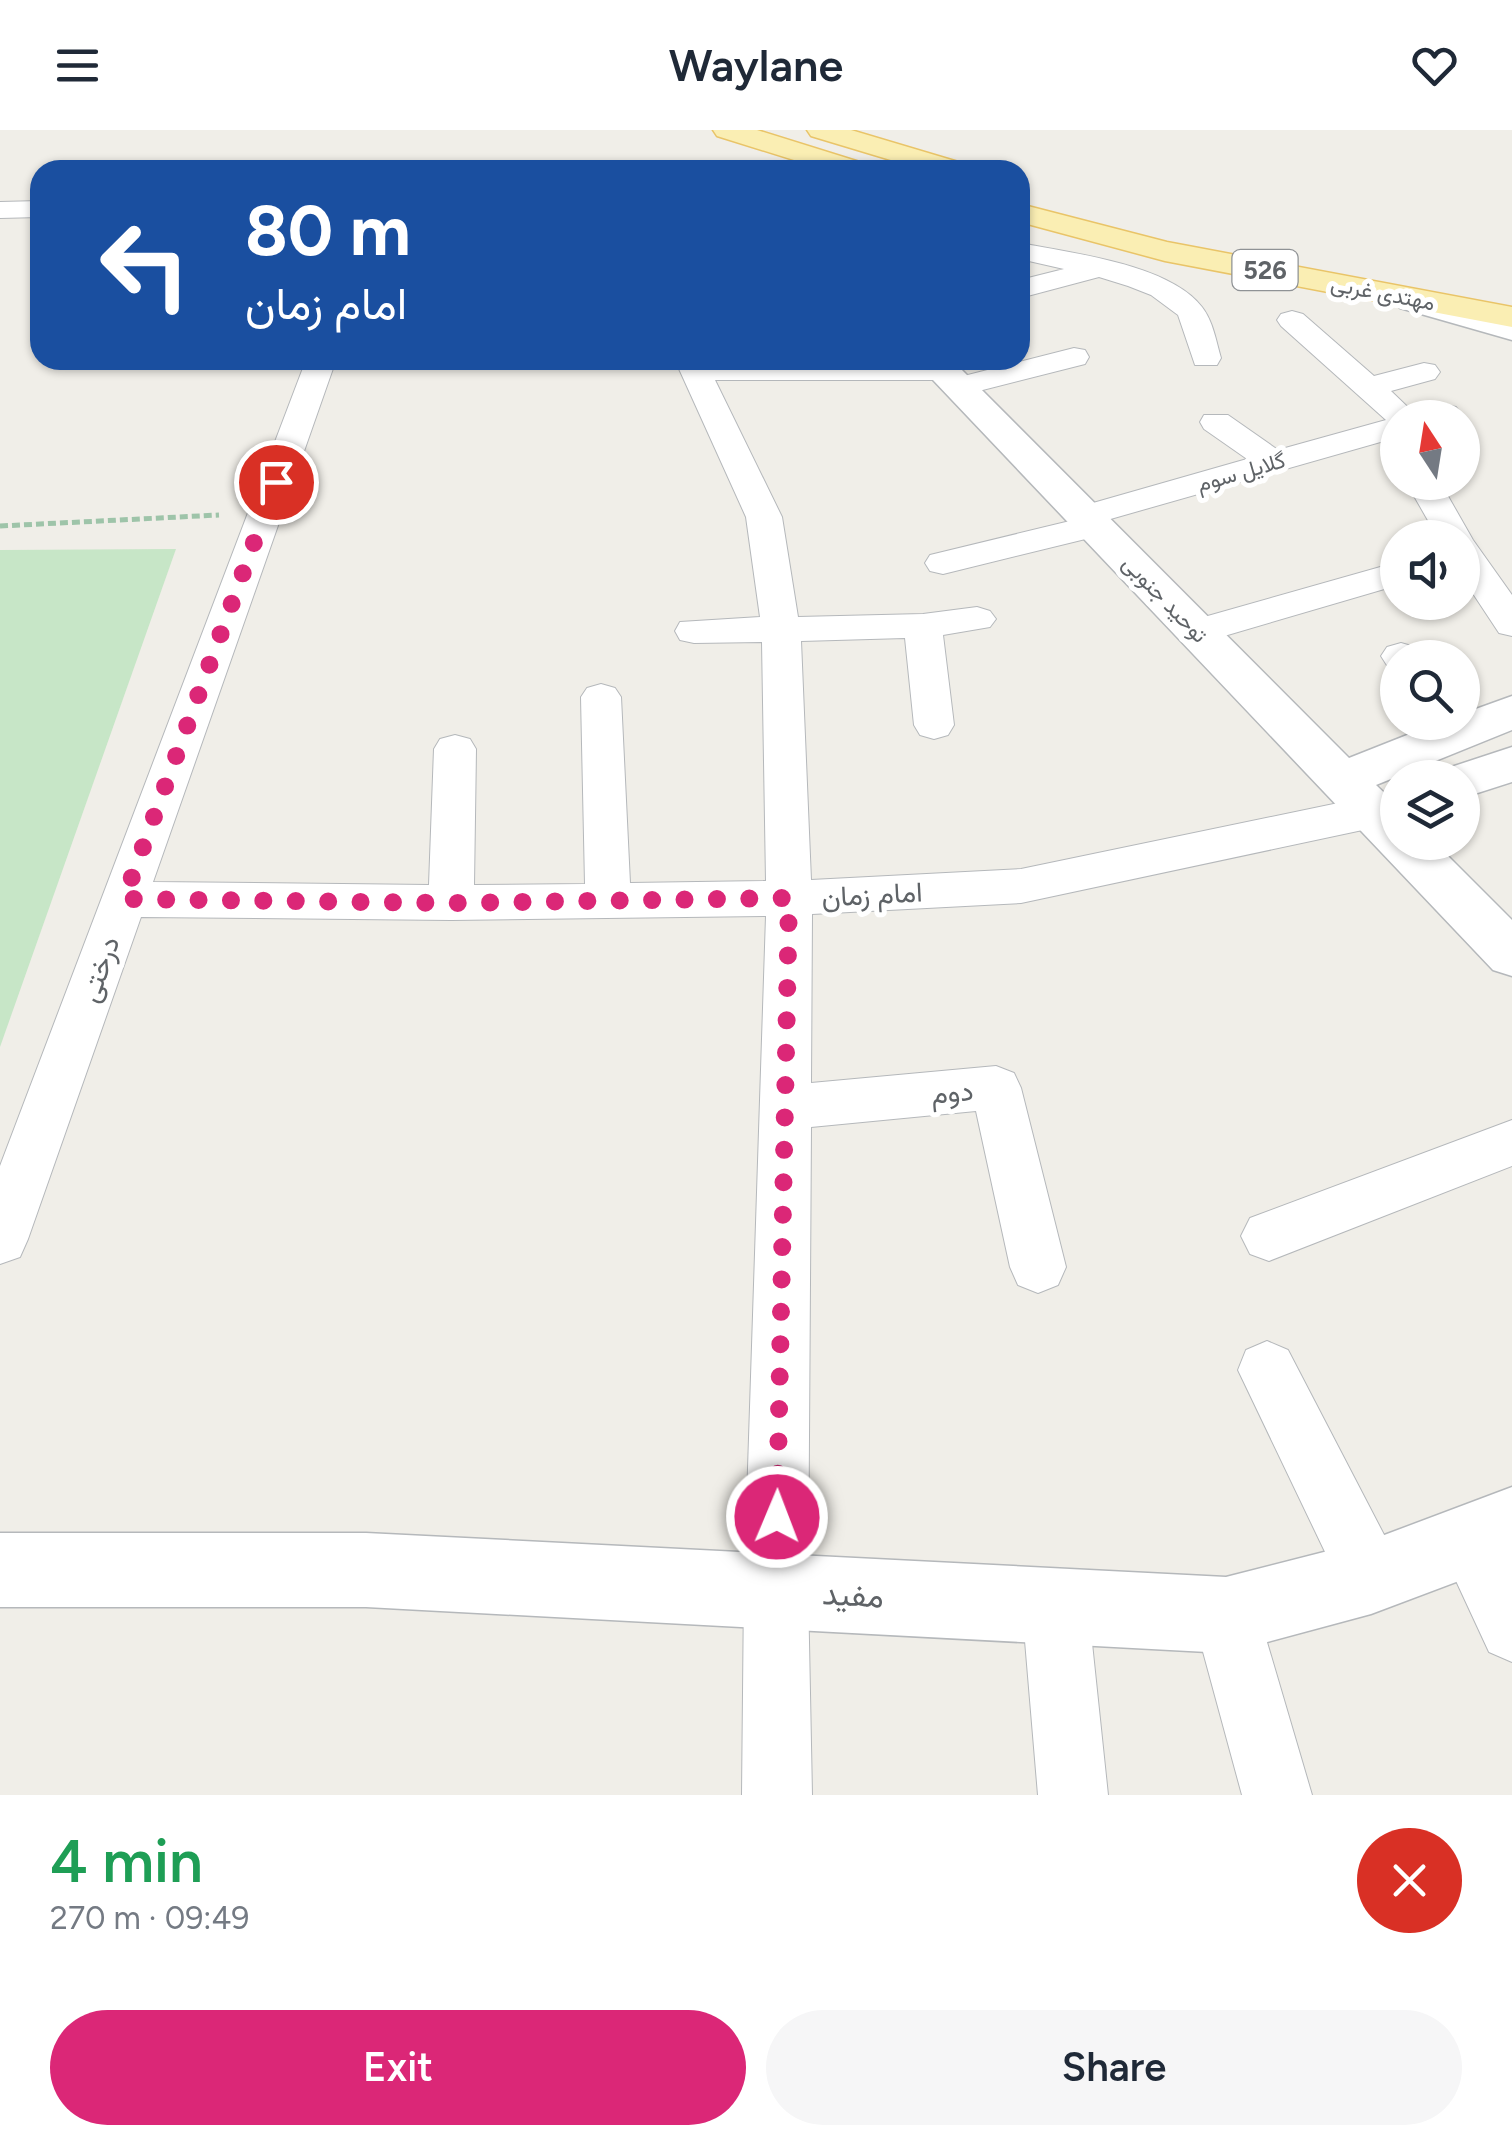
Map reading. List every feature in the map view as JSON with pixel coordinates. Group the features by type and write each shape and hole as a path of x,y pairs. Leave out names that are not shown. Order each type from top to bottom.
{"main road":[{"path":"728,130 824,160"},
{"path":"820,130 921,160"},
{"name":"مهتدی غربی","path":"1030,189 1205,229 1512,290"},
{"name":"مهتدی غربی","path":"1030,216 1166,251 1512,317"}],"street":[{"path":"0,210 30,209"},
{"path":"0,232 30,231"},
{"path":"1030,252 1096,269 1175,297 1190,310 1206,358"},
{"path":"1030,286 1096,269"},
{"path":"1380,292 1512,330"},
{"path":"1292,320 1382,400"},
{"path":"1030,365 1074,357"},
{"name":"درختی","path":"0,1239 18,1138 124,899 318,370"},
{"path":"696,370 764,517 781,629 789,898 776,1591 777,1795"},
{"path":"767,370 951,380 1004,370"},
{"path":"1368,388 1424,372"},
{"path":"906,402 951,380"},
{"name":"توحید جنوبی","path":"951,380 1380,813"},
{"path":"1216,422 1273,462"},
{"name":"گلایل سوم","path":"1088,521 1380,432"},
{"path":"943,563 1088,521"},
{"path":"1480,575 1512,624"},
{"path":"1197,632 1380,577"},
{"path":"694,630 923,626 977,619"},
{"path":"923,626 934,726"},
{"path":"602,696 608,900"},
{"path":"1439,760 1483,718"},
{"path":"451,903 455,749"},
{"path":"1480,775 1512,764"},
{"name":"امام زمان","path":"124,899 451,903 789,898 1020,886 1380,815"},
{"name":"توحید جنوبی","path":"1423,860 1512,956"},
{"name":"دوم","path":"785,1107 996,1088 1038,1267"},
{"path":"1269,1236 1512,1143"},
{"path":"1267,1370 1370,1577"},
{"path":"1491,1533 1512,1629"},
{"name":"مفید","path":"0,1570 366,1570 1226,1615 1370,1577 1491,1533"},
{"path":"1055,1605 1073,1795"},
{"path":"1226,1615 1276,1795"}],"path":[{"path":"0,526 266,513"}],"green space":[{"path":"176,549 0,1047 0,550"}],"route":[{"path":"276,482 124,899 451,903 789,898 777,1517"}]}
